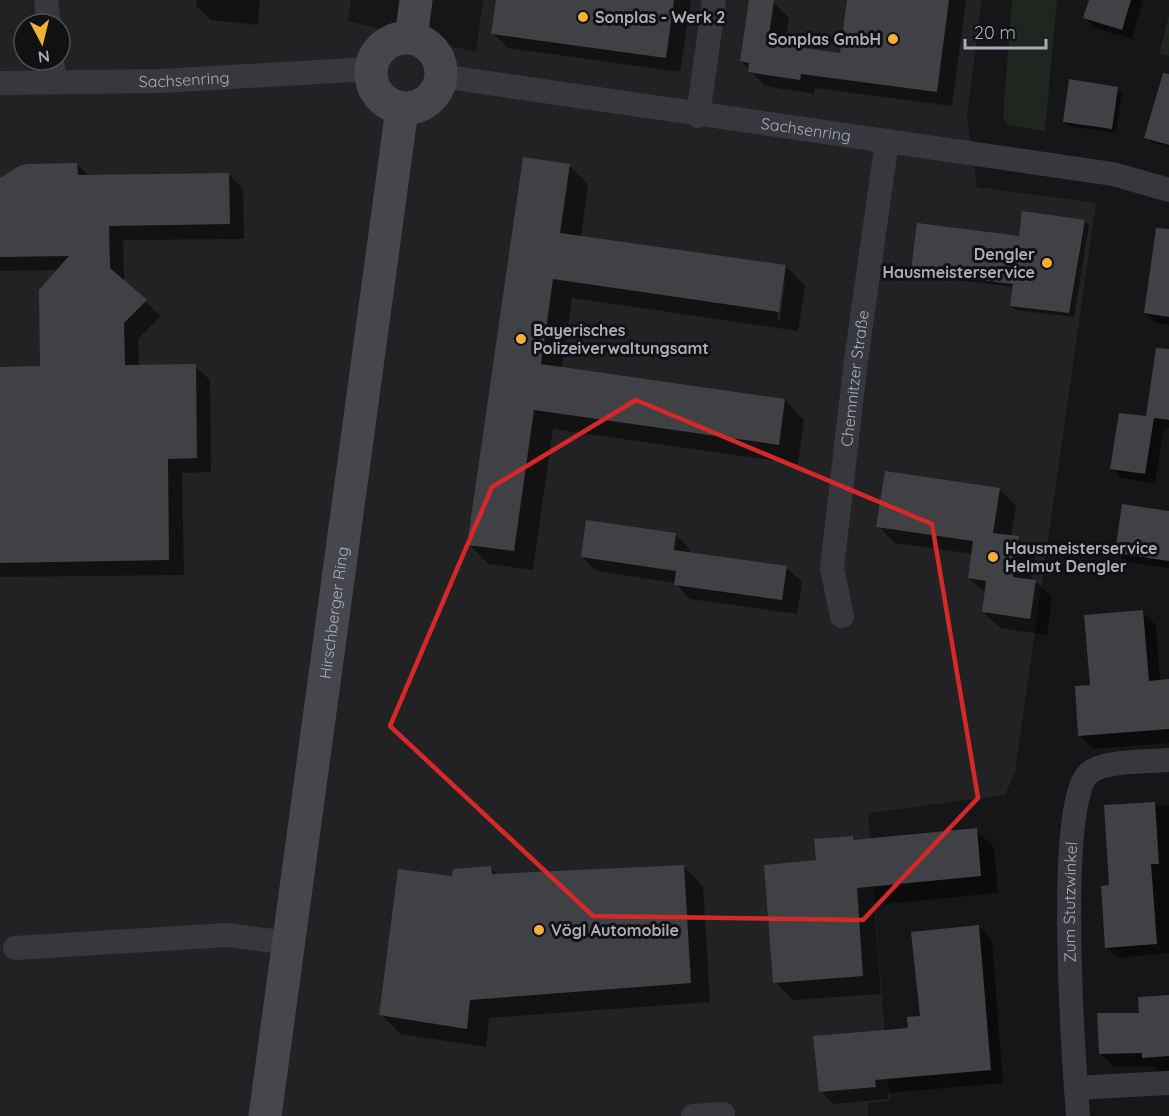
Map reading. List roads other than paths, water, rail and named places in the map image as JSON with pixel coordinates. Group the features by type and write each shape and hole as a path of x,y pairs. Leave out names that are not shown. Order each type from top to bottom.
{"street":[{"path":"411,38 416,0"},
{"path":"698,116 714,0"},
{"path":"411,38 426,43 433,50 440,61 441,76 438,89 430,99 419,106 402,109 379,97 371,82 370,69 377,51 392,39 411,38"},
{"name":"Sachsenring","path":"66,72 172,81 370,69"},
{"name":"Sachsenring","path":"0,83 50,72"},
{"name":"Sachsenring","path":"441,76 698,116 1113,174 1169,190"},
{"name":"Hirschberger Ring","path":"265,1116 402,109"},
{"name":"Chemnitzer Straße","path":"842,616 832,568 856,360 886,141"},
{"name":"Zum Stutzwinkel","path":"1078,1116 1070,894 1078,789 1089,773 1110,765 1169,760"},
{"path":"15,948 227,934 289,943"},
{"path":"1076,1088 1169,1083"},
{"path":"693,1116 723,1114"}],"place":[{"name":"Sonplas - Werk 2","path":"583,17"},
{"name":"Sonplas GmbH","path":"893,39"},
{"name":"Dengler Hausmeisterservice","path":"1047,263"},
{"name":"Bayerisches Polizeiverwaltungsamt","path":"521,339"},
{"name":"Hausmeisterservice Helmut Dengler","path":"993,557"},
{"name":"Vögl Automobile","path":"539,930"}]}
